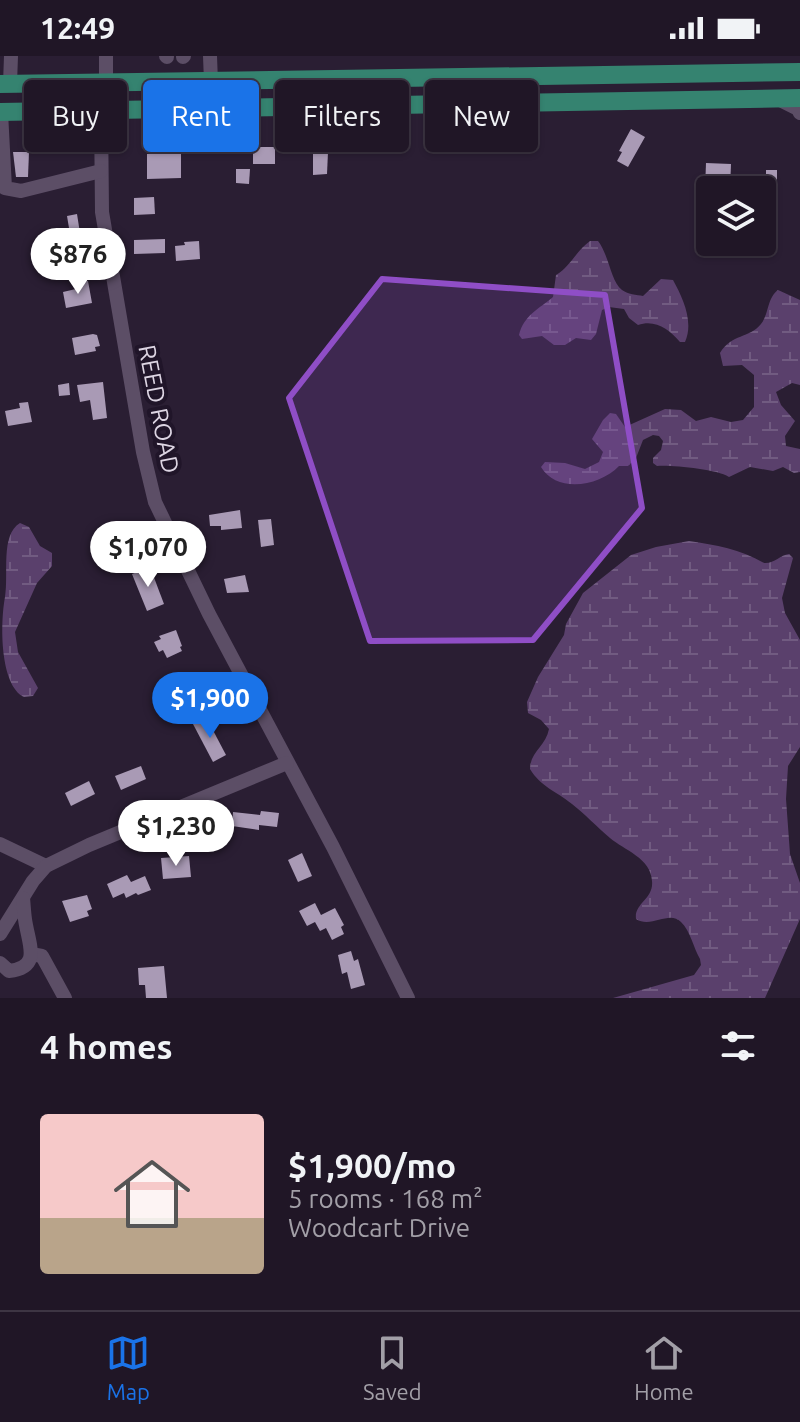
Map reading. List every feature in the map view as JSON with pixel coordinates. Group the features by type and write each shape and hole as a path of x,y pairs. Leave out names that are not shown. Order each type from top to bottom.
{"main road":[{"path":"259,81 800,72"},
{"path":"127,110 800,98"},
{"path":"0,112 24,112"}],"street":[{"path":"5,84 11,56"},
{"name":"REED ROAD","path":"106,56 106,80"},
{"path":"210,56 211,80"},
{"path":"776,98 800,113"},
{"path":"0,112 5,188 21,191 101,171"},
{"name":"REED ROAD","path":"101,152 102,212 111,275 155,502 408,998"},
{"path":"0,934 46,866 89,845 287,763"},
{"path":"0,844 46,866"},
{"path":"0,963 9,971 20,970 28,963 31,954 23,898"},
{"path":"31,954 42,956 65,998"}],"highlighted area":[{"path":"382,279 605,295 642,508 533,640 370,641 289,398"}],"green space":[{"path":"590,241 598,241 615,281 624,291 643,296 661,279 673,280 688,318 685,342 680,342 656,324 638,325 624,309 609,307 602,310 596,334 591,340 576,338 565,345 554,345 542,336 522,339 519,335 524,322 553,297 556,275"},
{"path":"778,290 800,300 800,385 792,383 776,392 781,405 795,421 785,436 786,446 800,449 800,472 794,473 783,467 773,471 750,467 729,477 705,470 657,466 653,458 661,450 663,441 653,435 643,440 636,458 628,466 619,466 590,482 568,484 557,481 541,467 545,462 565,463 585,469 599,462 603,452 592,439 610,413 616,414 625,427 665,409 681,410 696,421 711,417 731,422 743,420 754,407 754,375 742,365 723,366 720,353 730,342 761,324"},
{"path":"20,523 29,527 40,546 52,553 52,566 37,583 15,632 18,652 38,688 33,696 24,697 10,680 2,637 6,556 10,536"},
{"path":"689,541 737,551 764,563 789,554 793,558 782,598 785,613 800,640 800,747 788,766 786,799 790,854 800,883 800,919 765,998 613,998 694,975 701,965 700,959 681,922 671,918 648,922 636,919 638,909 652,887 650,873 642,860 610,838 534,775 530,769 531,763 549,729 528,713 527,702 583,593 631,555"}],"building":[{"path":"631,129 645,137 628,167 617,161"},
{"path":"259,147 275,147 275,164 253,164 253,152 259,152"},
{"path":"13,152 29,152 28,177 16,177"},
{"path":"328,152 327,174 313,175 313,153"},
{"path":"181,153 181,178 147,179 147,154"},
{"path":"706,163 731,164 731,176 706,176"},
{"path":"236,169 250,169 249,184 236,183"},
{"path":"766,170 777,170 777,185 776,176 766,176"},
{"path":"154,197 155,214 134,215 134,198"},
{"path":"77,214 83,252 54,259 52,244 71,240 67,216"},
{"path":"165,239 165,253 134,254 134,240"},
{"path":"199,241 200,259 176,261 175,246"},
{"path":"88,281 92,303 66,308 63,292 80,288 79,282"},
{"path":"97,335 100,346 95,347 96,351 75,355 72,338"},
{"path":"103,382 107,418 93,420 90,400 80,402 77,385"},
{"path":"69,383 70,395 59,396 58,385"},
{"path":"28,402 32,422 8,426 5,411 20,408 19,403"},
{"path":"240,510 242,528 221,530 221,526 210,526 209,515"},
{"path":"271,519 274,545 261,547 258,520"},
{"path":"150,567 164,604 147,611 132,574"},
{"path":"245,575 249,592 227,593 224,579"},
{"path":"176,630 182,651 167,658 163,650 159,652 154,642 161,639 159,636"},
{"path":"206,717 226,755 213,762 193,724"},
{"path":"141,766 146,779 121,790 115,776"},
{"path":"89,781 95,794 71,806 65,793"},
{"path":"261,811 279,813 277,827 259,825 259,830 232,826 233,812 260,815"},
{"path":"302,853 312,876 298,882 288,860"},
{"path":"189,856 191,877 163,879 161,858"},
{"path":"127,875 131,882 145,876 151,890 126,898 124,893 113,898 107,884"},
{"path":"87,895 92,909 87,911 89,916 70,922 62,901"},
{"path":"315,903 321,915 335,908 344,925 341,927 344,934 332,940 326,928 320,931 315,922 307,926 299,911"},
{"path":"351,951 354,961 358,959 365,985 351,989 347,972 342,974 338,955"},
{"path":"164,966 167,998 146,998 145,985 139,985 138,968"}]}
